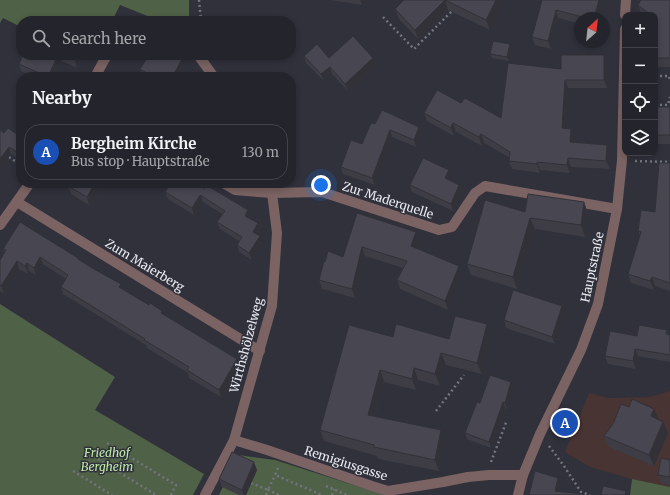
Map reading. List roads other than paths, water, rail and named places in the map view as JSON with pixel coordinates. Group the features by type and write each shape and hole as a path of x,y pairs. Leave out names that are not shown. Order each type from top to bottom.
{"street":[{"path":"626,0 626,12"},
{"name":"Hauptstraße","path":"518,495 523,475 540,434 581,350 598,304 617,210 622,160 625,48"},
{"path":"98,72 104,60"},
{"path":"202,60 210,72"},
{"name":"Zur Maderquelle","path":"232,188 235,190 272,193 322,192 439,230 452,228 475,194 485,186 617,210"},
{"path":"0,224 27,188"},
{"path":"270,188 272,193"},
{"name":"Wirthshölzelweg","path":"205,495 234,440 272,306 277,233 272,193"},
{"name":"Zum Maierberg","path":"17,202 260,351"},
{"name":"Remigiusgasse","path":"234,440 388,490 443,482 468,476 523,475"}],"place":[{"name":"Bergheim Kirche","path":"565,423"}],"park label":[{"name":"Friedhof Bergheim","path":"107,459"}]}
